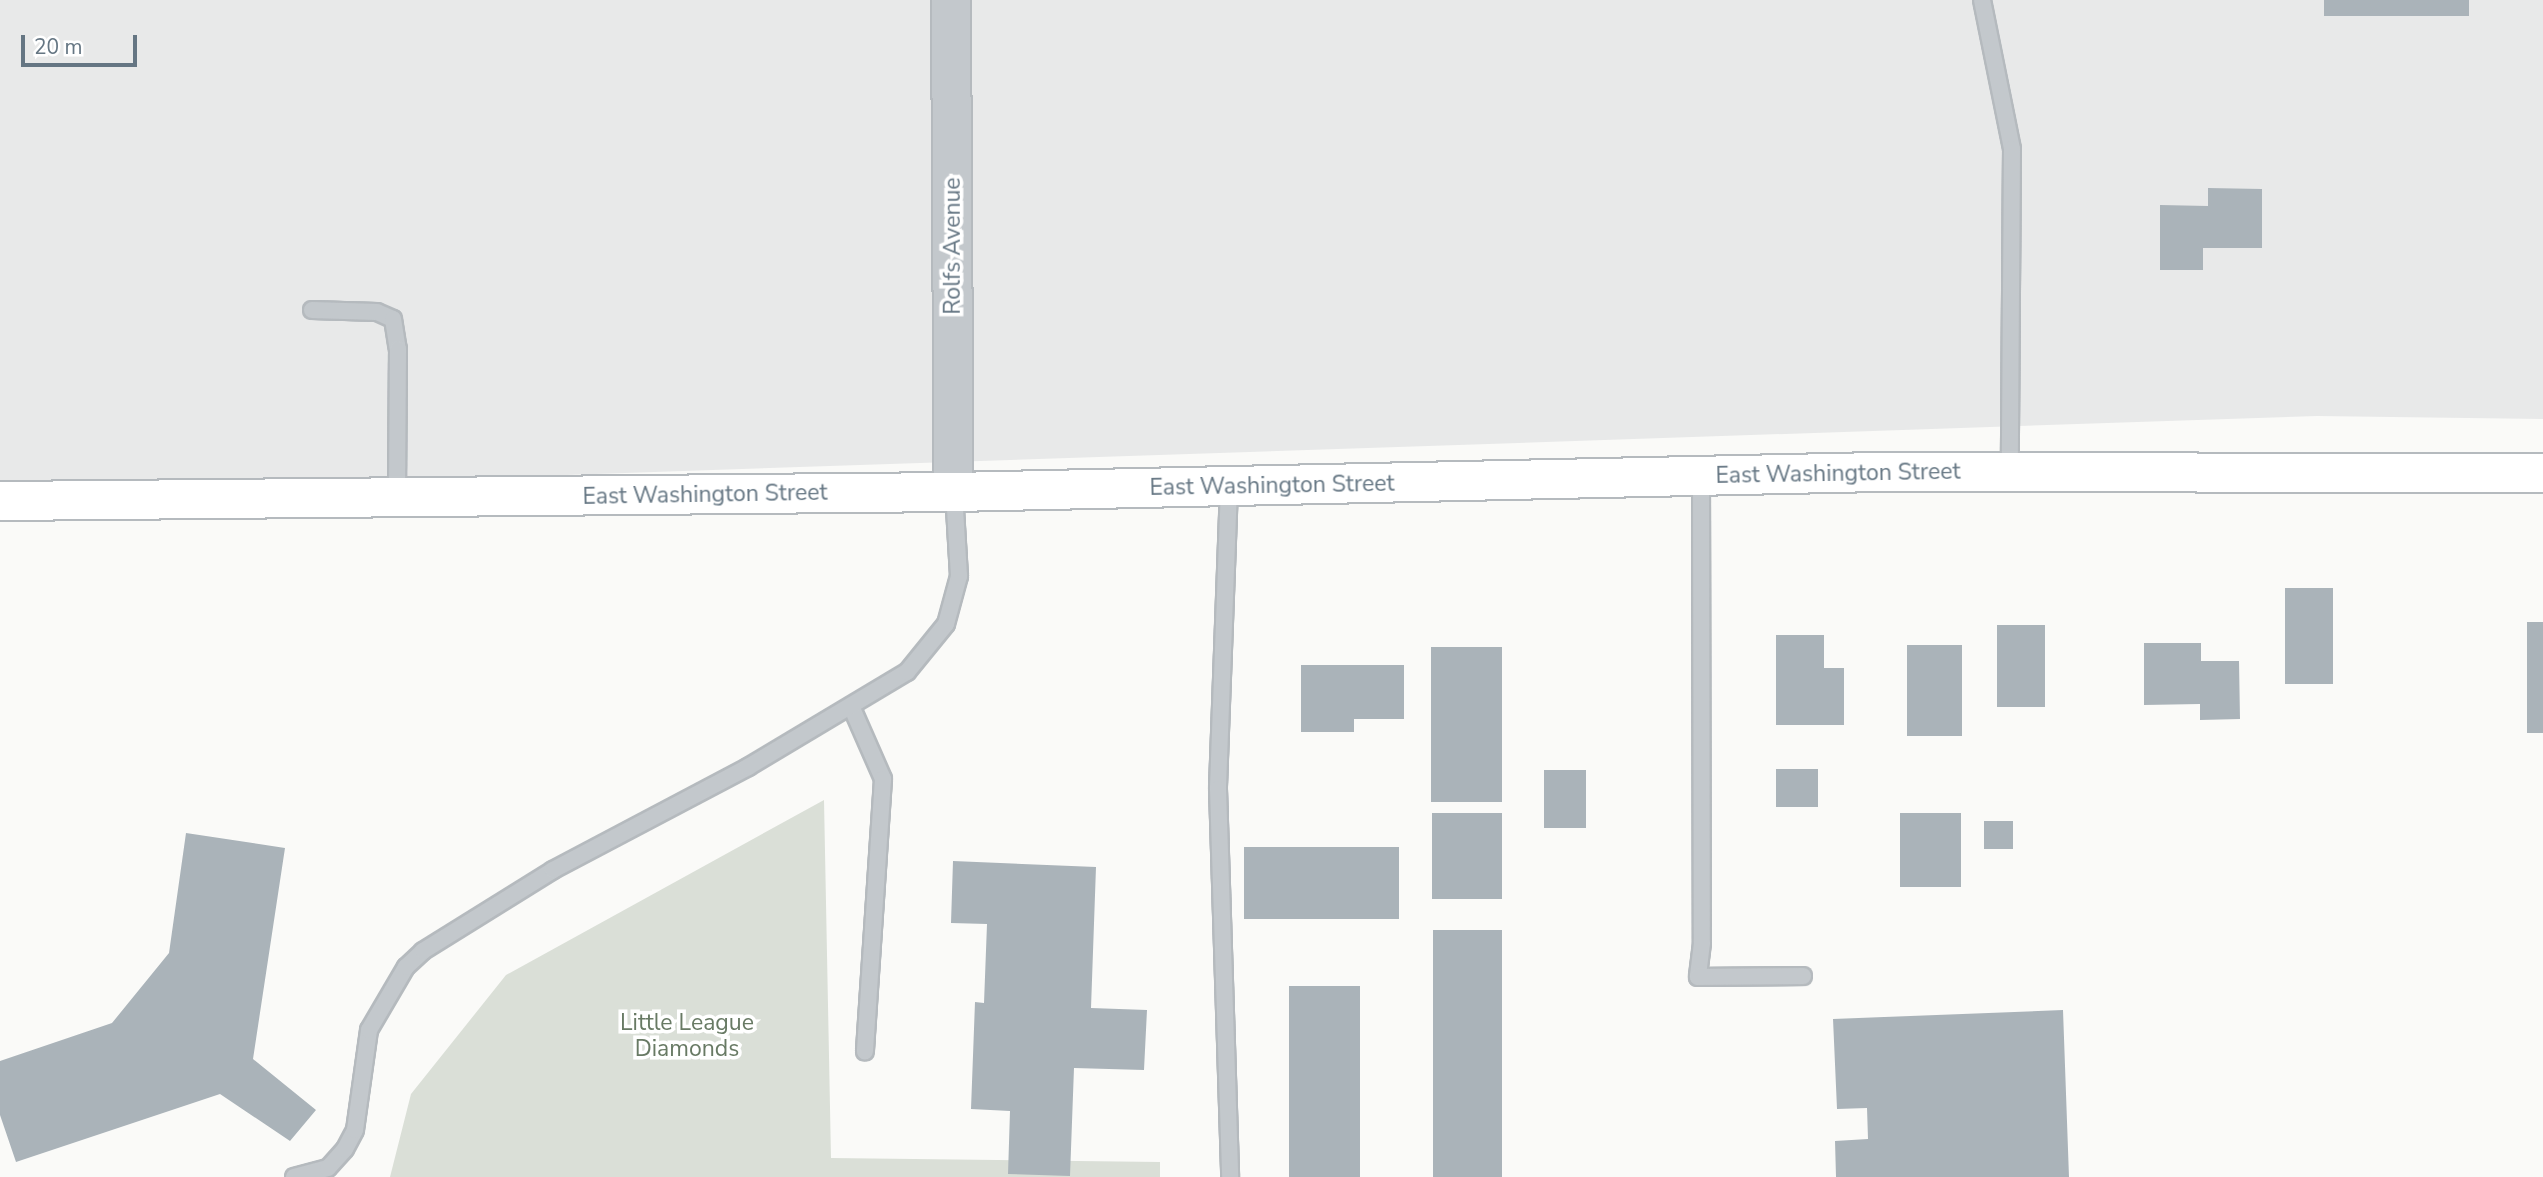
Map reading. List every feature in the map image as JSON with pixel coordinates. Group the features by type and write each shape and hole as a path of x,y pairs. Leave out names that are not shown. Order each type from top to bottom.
{"main road":[{"name":"East Washington Street","path":"0,501 954,492 2010,472 2543,473"}],"street":[{"name":"Rolfs Avenue","path":"951,0 954,492"}],"lane":[{"path":"1982,0 2012,149 2010,472"},
{"path":"313,310 377,312 393,319 398,349 397,498"},
{"path":"1701,476 1702,943 1698,977 1803,976"},
{"path":"1229,486 1218,789 1230,1177"},
{"path":"294,1177 328,1168 345,1149 355,1130 369,1030 406,967 424,951 553,870 748,767 907,672 946,624 959,576 954,492"},
{"path":"851,706 883,779 866,1051"}],"shaded area":[{"path":"0,0 2543,0 2543,419 2317,416 0,494"}],"green space":[{"name":"Little League Diamonds","path":"824,800 831,1158 1160,1162 1160,1177 390,1177 411,1094 506,975"}],"building":[{"path":"2324,0 2469,0 2469,16 2324,16"},
{"path":"2208,188 2262,189 2262,248 2203,248 2203,270 2160,270 2160,205 2208,206"},
{"path":"2285,588 2333,588 2333,684 2285,684"},
{"path":"2527,622 2543,622 2543,733 2527,733"},
{"path":"1997,625 2045,625 2045,707 1997,707"},
{"path":"1776,635 1824,635 1824,668 1844,668 1844,725 1776,725"},
{"path":"2144,643 2201,643 2201,661 2239,661 2240,719 2200,720 2200,704 2144,705"},
{"path":"1907,645 1962,645 1962,736 1907,736"},
{"path":"1431,647 1502,647 1502,802 1431,802"},
{"path":"1301,665 1404,665 1404,719 1354,719 1354,732 1301,732"},
{"path":"1776,769 1818,769 1818,807 1776,807"},
{"path":"1544,770 1586,770 1586,828 1544,828"},
{"path":"1432,813 1502,813 1502,899 1432,899"},
{"path":"1900,813 1961,813 1961,887 1900,887"},
{"path":"1984,821 2013,821 2013,849 1984,849"},
{"path":"186,833 285,848 253,1059 316,1110 290,1141 220,1094 16,1162 0,1115 0,1061 112,1023 169,953"},
{"path":"1244,847 1399,847 1399,919 1244,919"},
{"path":"953,861 1096,867 1091,1008 1147,1010 1144,1070 1074,1068 1070,1176 1008,1174 1010,1111 971,1109 975,1002 984,1003 987,924 951,923"},
{"path":"1433,930 1502,930 1502,1177 1433,1177"},
{"path":"1289,986 1360,986 1360,1177 1289,1177"},
{"path":"2063,1010 2069,1177 1836,1177 1835,1141 1868,1139 1867,1108 1837,1109 1833,1019"}]}
